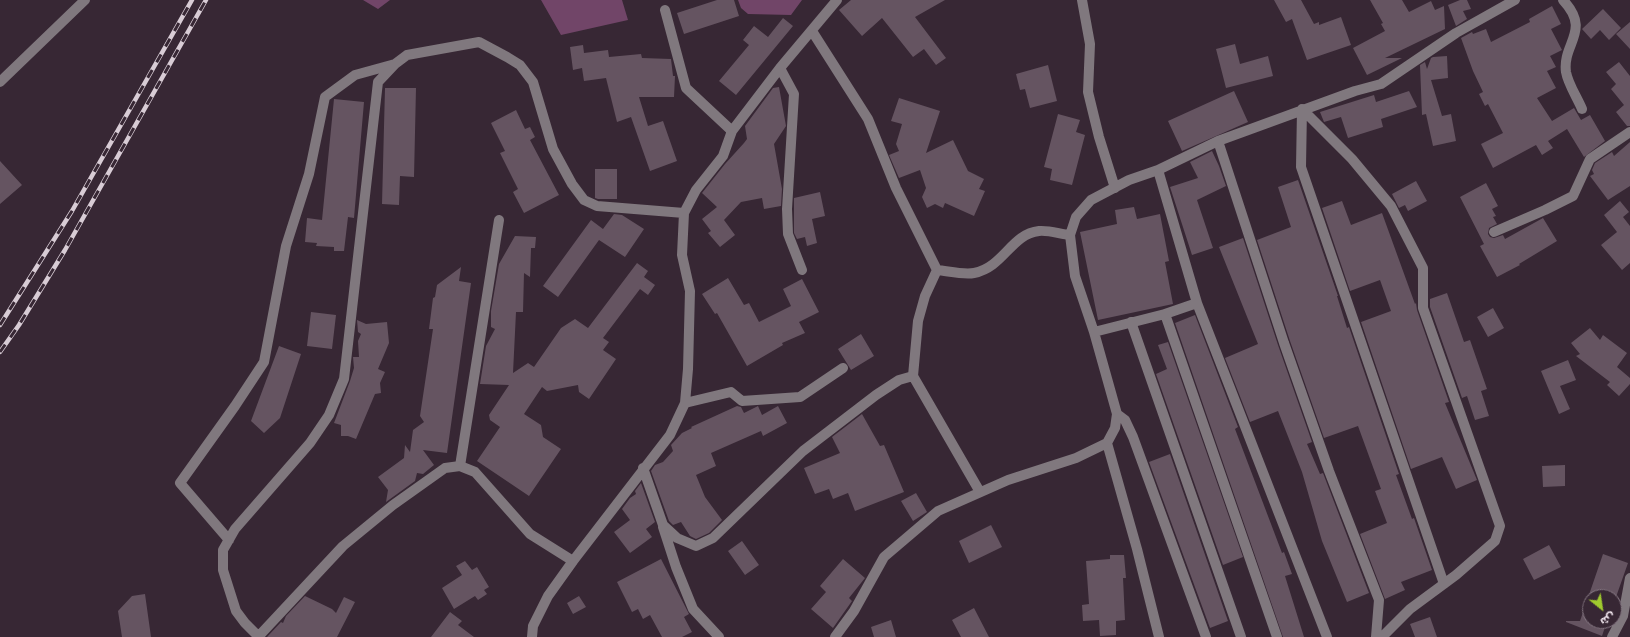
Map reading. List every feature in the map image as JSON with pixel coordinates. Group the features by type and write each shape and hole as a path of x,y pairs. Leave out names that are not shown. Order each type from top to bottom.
{"street":[{"path":"0,82 85,0"},
{"path":"532,637 533,626 548,596 643,468 670,435 684,403 688,369 690,291 682,255 684,213 696,190 723,156 732,131 780,68 837,0"},
{"path":"1082,0 1090,44 1088,92 1098,137 1115,188"},
{"path":"835,637 854,611 884,556 938,511 1008,480 1076,458 1107,443 1115,428 1117,414 1094,332 1075,276 1070,235 1076,217 1091,200 1129,180 1158,170 1218,141 1355,91 1381,84 1456,33 1515,0"},
{"path":"1563,0 1573,14 1576,30 1567,59 1566,72 1582,109"},
{"path":"665,10 686,88 732,131"},
{"path":"812,31 868,119 896,188 937,270"},
{"path":"573,561 530,534 475,472 460,466 445,468 393,505 343,546 258,637 236,611 223,570 223,550 235,529 310,443 329,415 344,379 378,82 395,64 407,55 479,42 520,65 533,82 553,150 572,184 584,200 597,206 684,213"},
{"path":"228,540 180,483 235,406 264,362 286,246 309,174 325,97 355,76 395,64"},
{"path":"780,68 794,94 787,209 788,234 802,270"},
{"path":"1302,110 1352,159 1391,206 1423,268 1423,308 1500,526 1495,541 1444,584 1410,609 1382,637"},
{"path":"1302,110 1301,167 1444,584"},
{"path":"1494,232 1573,196 1590,159 1630,132"},
{"path":"1218,141 1329,471 1379,600 1376,637"},
{"path":"1158,170 1197,303 1327,637"},
{"path":"460,466 499,220"},
{"path":"937,270 973,274 988,269 998,261 1019,239 1039,231 1070,235"},
{"path":"937,270 925,296 918,321 912,376 980,492"},
{"path":"1094,332 1164,314 1197,303"},
{"path":"1164,314 1277,637"},
{"path":"1131,322 1241,637"},
{"path":"684,403 731,392 742,401 800,397 843,368"},
{"path":"663,525 677,538 696,546 713,538 803,451 876,395 899,380 912,376"},
{"path":"1117,414 1125,420 1133,436 1206,637"},
{"path":"1107,443 1137,549 1159,637"},
{"path":"643,468 676,567 693,609 719,637"},
{"path":"1612,637 1626,617 1630,578"}],"shaded area":[{"path":"363,0 390,0 378,9"},
{"path":"541,0 622,0 628,20 561,35"},
{"path":"738,0 802,0 791,15 748,14 741,8"}],"building":[{"path":"717,0 734,0 739,16 684,34 677,13"},
{"path":"851,0 945,0 915,17 946,58 936,65 924,49 913,57 882,18 862,36 839,10"},
{"path":"1274,0 1301,0 1314,24 1319,22 1319,25 1341,17 1351,45 1307,60 1292,19 1286,22"},
{"path":"1370,0 1402,0 1409,12 1431,1 1435,10 1444,6 1445,29 1385,58 1402,58 1367,75 1353,48 1385,31 1381,24 1383,23"},
{"path":"1460,0 1467,0 1471,9 1463,11 1467,19 1456,26 1448,5"},
{"path":"1552,6 1561,24 1551,29 1562,50 1550,56 1556,67 1547,71 1556,88 1537,98 1552,121 1574,108 1581,120 1590,115 1605,141 1584,157 1567,129 1548,141 1553,148 1542,155 1536,145 1493,168 1481,144 1503,133 1488,104 1485,106 1479,94 1483,92 1473,71 1461,38 1472,32 1473,34 1486,29 1491,42 1530,22 1529,19"},
{"path":"1603,9 1621,28 1609,40 1600,30 1591,39 1582,29"},
{"path":"783,18 793,26 736,95 719,81 749,45 743,40 754,26 768,37"},
{"path":"1630,22 1630,49 1616,34"},
{"path":"1235,44 1240,64 1268,56 1273,76 1226,88 1216,49"},
{"path":"583,45 584,53 608,50 609,57 641,54 642,58 671,59 673,76 675,76 674,97 639,97 648,126 663,121 677,161 650,171 631,117 617,122 606,78 584,81 582,68 573,70 570,47"},
{"path":"1447,56 1448,78 1431,80 1442,116 1451,114 1456,141 1433,146 1426,114 1422,115 1420,65 1425,62 1427,69 1431,58"},
{"path":"1619,62 1630,76 1630,126 1627,126 1616,112 1624,105 1611,89 1616,84 1606,72"},
{"path":"1048,65 1057,101 1030,108 1025,89 1020,90 1016,74"},
{"path":"779,87 786,126 774,144 782,189 781,206 764,209 762,198 741,202 724,220 735,235 720,247 708,233 711,231 702,219 717,207 702,193 747,139 745,126 773,88"},
{"path":"385,88 416,88 414,177 400,176 399,205 382,204"},
{"path":"1234,91 1248,122 1182,151 1168,121"},
{"path":"1409,91 1417,107 1381,119 1383,127 1348,138 1341,117 1324,122 1320,112 1374,95 1376,102"},
{"path":"899,98 940,111 926,153 953,140 968,171 984,179 979,189 985,191 974,216 945,203 943,208 935,204 927,208 922,197 926,188 920,170 899,178 889,155 899,151 896,144 902,124 891,121"},
{"path":"334,99 364,102 354,218 348,217 344,251 334,251 334,247 316,246 317,243 305,242 307,218 322,220"},
{"path":"516,110 525,129 530,127 535,137 530,140 559,195 524,213 513,192 518,189 500,153 505,151 491,123"},
{"path":"1058,114 1080,120 1076,132 1085,135 1072,185 1050,180 1052,169 1044,167"},
{"path":"1630,142 1630,186 1608,200 1590,176 1594,174 1592,170 1595,163 1612,152 1614,156"},
{"path":"1212,151 1226,186 1197,200 1213,248 1192,255 1170,187 1198,178 1190,162"},
{"path":"0,161 22,185 0,204"},
{"path":"595,169 617,169 617,199 595,198"},
{"path":"1298,180 1338,296 1347,328 1349,327 1399,474 1396,475 1412,519 1414,518 1432,570 1401,582 1405,590 1385,599 1360,534 1387,523 1375,491 1381,489 1358,426 1324,438 1257,240 1291,227 1278,187"},
{"path":"1416,181 1427,201 1408,211 1405,205 1399,208 1392,194"},
{"path":"1486,183 1498,206 1492,209 1496,216 1493,217 1497,224 1489,228 1488,234 1490,237 1494,238 1503,235 1505,239 1543,218 1557,241 1519,264 1520,265 1497,277 1480,246 1484,244 1460,197"},
{"path":"820,192 825,216 812,219 817,243 807,246 805,237 797,239 794,233 794,198"},
{"path":"1342,201 1351,225 1382,213 1415,304 1416,303 1417,310 1449,402 1445,403 1477,480 1456,489 1442,457 1411,469 1361,322 1391,311 1380,280 1350,291 1322,208"},
{"path":"1620,201 1629,212 1623,217 1630,226 1630,263 1622,270 1601,245 1617,232 1604,215"},
{"path":"1134,207 1137,219 1160,214 1169,261 1165,262 1173,304 1098,320 1080,232 1117,224 1115,210"},
{"path":"614,214 622,215 644,229 625,257 599,240 558,297 543,286 591,220 603,229"},
{"path":"515,236 536,237 535,248 531,248 530,277 524,273 523,312 516,312 513,373 528,363 534,367 561,328 575,319 588,328 637,263 648,271 644,277 655,285 648,295 640,289 603,338 609,342 603,350 616,359 589,399 579,392 578,385 547,391 542,387 524,414 541,425 543,437 561,449 529,496 477,461 500,427 490,420 489,415 509,385 480,384 486,346 495,329 491,327 491,311 499,264"},
{"path":"1243,238 1312,442 1307,444 1320,474 1323,473 1369,593 1347,602 1322,541 1302,472 1278,411 1250,422 1225,358 1258,344 1219,247"},
{"path":"461,267 459,281 471,283 447,453 423,450 434,465 423,474 417,473 415,481 386,502 388,490 378,477 404,458 405,445 410,452 413,430 424,422 420,416 433,329 429,329 433,298 435,297 437,285"},
{"path":"728,278 744,305 749,303 759,322 791,306 783,289 802,279 819,312 799,322 805,333 782,343 783,345 747,366 717,313 715,314 702,294"},
{"path":"1447,293 1464,342 1470,340 1487,389 1481,391 1489,416 1475,420 1467,396 1462,398 1430,307 1430,299"},
{"path":"1493,308 1504,328 1488,337 1477,317"},
{"path":"311,312 336,315 332,349 307,346"},
{"path":"1195,315 1238,427 1235,429 1282,553 1284,552 1292,574 1285,576 1304,637 1283,637 1175,323"},
{"path":"357,320 366,324 387,322 389,343 378,369 385,372 380,383 381,393 375,394 356,439 348,436 341,436 341,425 334,423 354,368 353,357 359,357 358,341 361,334 358,332"},
{"path":"1590,328 1600,340 1603,335 1627,353 1617,367 1630,378 1630,384 1619,396 1607,385 1610,382 1576,356 1580,354 1571,343"},
{"path":"861,334 874,356 851,370 838,349"},
{"path":"1168,342 1243,557 1223,565 1156,374 1167,369 1158,345"},
{"path":"279,346 301,354 280,418 264,433 251,421"},
{"path":"1568,360 1576,380 1560,386 1570,409 1559,414 1541,371"},
{"path":"737,406 741,407 744,413 758,406 762,415 778,406 787,423 763,436 761,431 711,453 716,466 696,475 705,497 722,520 709,533 696,539 690,536 681,522 673,525 669,521 651,471 655,465 663,462 673,451 671,445 682,433 692,428 691,427"},
{"path":"862,414 880,446 884,445 904,492 855,511 848,493 833,499 829,489 815,494 804,468 840,453 832,437"},
{"path":"1170,454 1228,621 1210,628 1149,462"},
{"path":"1565,465 1565,486 1543,487 1542,466"},
{"path":"641,483 655,522 646,529 652,537 630,553 614,532 630,520 622,509 630,498 636,494 635,491"},
{"path":"916,493 927,512 913,521 901,501"},
{"path":"991,525 1002,547 969,563 959,541"},
{"path":"742,541 759,565 745,575 728,551"},
{"path":"1549,545 1561,567 1534,580 1523,559"},
{"path":"1603,554 1628,563 1619,589 1591,589"},
{"path":"1110,555 1124,555 1126,578 1123,578 1125,620 1116,621 1116,635 1100,636 1099,620 1083,621 1082,605 1089,604 1086,561 1110,559"},
{"path":"661,559 689,614 684,617 692,632 682,637 662,637 650,615 643,619 638,609 632,612 617,582"},
{"path":"843,559 865,578 849,598 852,601 833,628 811,609 826,592 820,586"},
{"path":"465,561 472,570 477,567 489,587 484,590 487,594 478,600 475,596 454,609 442,588 462,575 456,566"},
{"path":"145,594 151,637 122,637 118,611 132,596"},
{"path":"305,596 332,609 336,613 344,597 355,602 337,637 267,637 281,622 283,623 286,616"},
{"path":"579,596 586,607 573,614 567,603"},
{"path":"974,608 989,637 961,637 952,620"},
{"path":"450,612 462,621 458,625 474,637 431,637"},
{"path":"1582,615 1582,628 1566,622 1566,621 1580,621"},
{"path":"1430,617 1437,637 1415,637 1410,624"},
{"path":"891,620 896,637 874,637 871,627"},
{"path":"1584,629 1604,629 1602,636"}],"railway":[{"path":"0,325 72,211 192,0"},
{"path":"0,352 19,325 65,250 206,0"}]}
